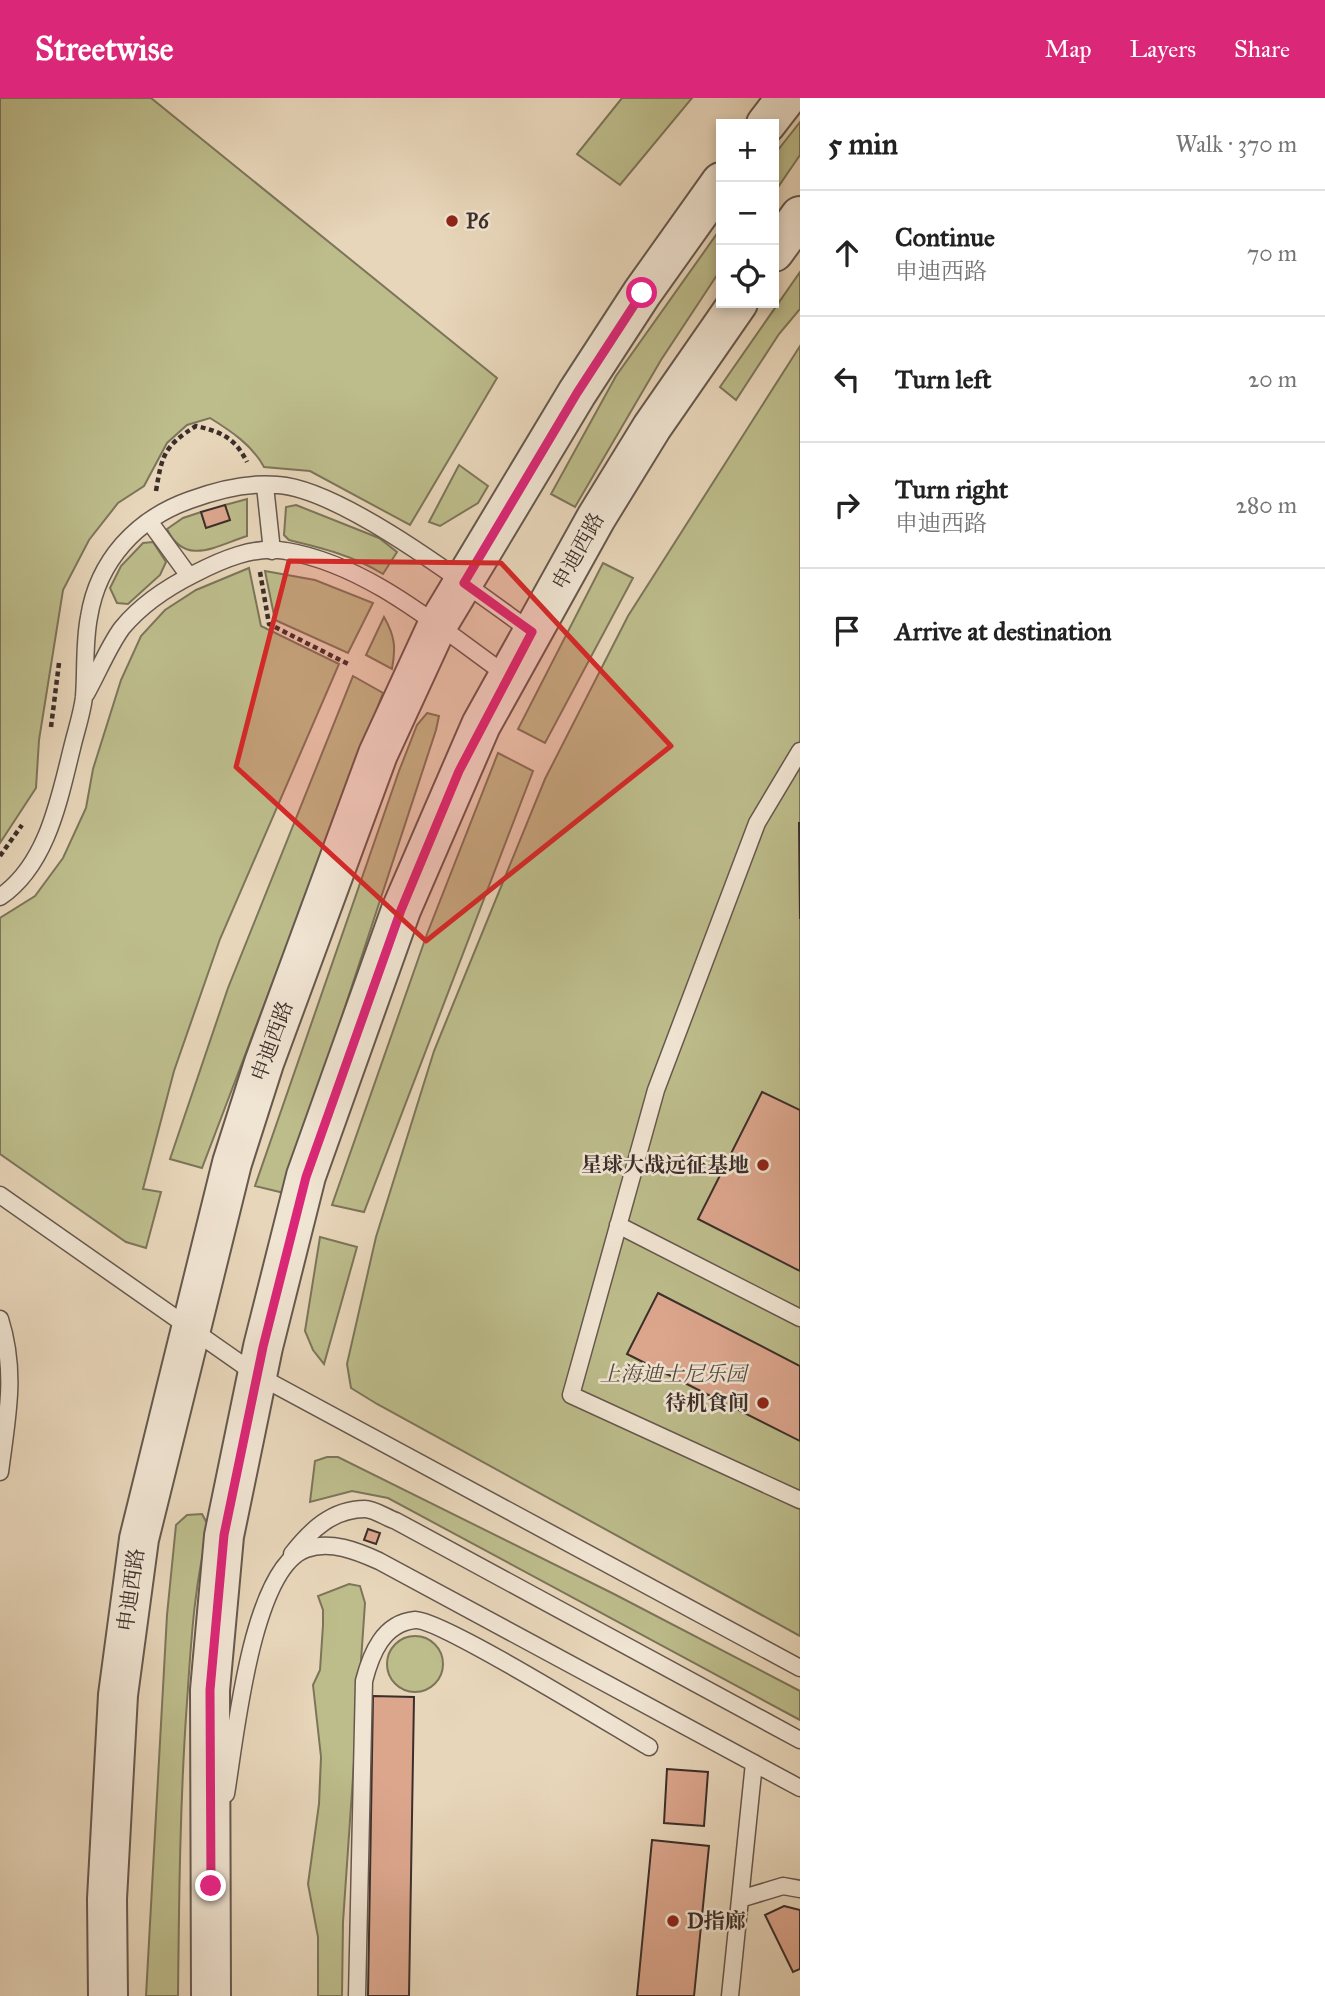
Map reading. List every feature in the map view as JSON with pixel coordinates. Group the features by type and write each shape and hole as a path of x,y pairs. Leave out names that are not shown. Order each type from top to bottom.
{"street":[{"path":"769,119 786,98"},
{"name":"申迪西路","path":"108,1996 107,1899 118,1695 139,1539 232,1163 264,1063 378,754 437,626 577,393 642,293 716,189"},
{"path":"779,245 800,216"},
{"name":"申迪西路","path":"211,1996 210,1690 224,1535 257,1375 306,1177 401,910 459,771 508,676 596,518 652,427 735,308"}],"lane":[{"path":"0,897 35,859 56,812 83,699 88,619 97,580 119,548 138,527 179,504 222,489 278,485 310,493 362,518 464,583 532,632"},
{"path":"265,486 272,551"},
{"path":"149,521 189,576"},
{"path":"83,699 122,629 150,601 218,561 258,551 285,550 327,563 361,578 437,626 508,676"},
{"path":"800,751 757,823 656,1090 570,1395 800,1500"},
{"path":"0,1195 190,1331 257,1375 800,1668"},
{"path":"618,1225 800,1318"},
{"path":"0,1319 9,1350 10,1398 0,1472"},
{"path":"211,1886 252,1640 281,1567 312,1530 334,1516 366,1509 396,1521 800,1740"},
{"path":"281,1567 306,1549 347,1547 379,1560 800,1788"},
{"path":"357,1996 364,1681 371,1654 385,1635 402,1622 419,1620 428,1623 477,1647 649,1747"},
{"path":"730,1996 754,1763"},
{"path":"740,1899 783,1886 800,1889"}],"path":[{"path":"260,571 269,624 350,664"}],"highlighted area":[{"path":"289,561 501,563 671,746 426,941 236,767"}],"green space":[{"path":"0,98 151,98 497,378 410,525 310,471 264,467 247,445 210,418 187,425 167,443 144,486 118,503 89,540 63,590 39,740 36,788 0,843"},
{"path":"622,98 692,98 620,185 577,154"},
{"path":"800,122 800,155 779,186 779,182 779,149"},
{"path":"716,235 716,277 661,360 575,507 551,494 616,376"},
{"path":"800,272 800,309 779,334 736,400 720,387 775,308 779,308 779,302"},
{"name":"上海迪士尼乐园","path":"800,346 800,1636 377,1404 351,1388 347,1364 376,1237 434,1051 545,779 628,616"},
{"path":"459,465 488,486 478,503 440,526 429,522"},
{"path":"247,499 247,536 213,548 192,551 174,541 167,529 183,518 201,512 206,527 229,520 225,505"},
{"path":"296,505 379,538 397,552 383,574 349,557 289,540 284,535 286,507"},
{"path":"153,542 166,562 160,575 128,604 117,603 110,588 121,566 143,543"},
{"path":"603,563 633,578 545,743 518,729"},
{"path":"249,568 261,626 339,664 220,939 174,1071 143,1189 161,1192 146,1248 126,1242 0,1154 0,918 35,896 63,858 86,808 93,769 121,680 141,636 165,610 196,590"},
{"path":"265,571 315,580 373,603 348,653 275,620"},
{"path":"384,617 394,642 392,669 366,655"},
{"path":"353,676 383,693 202,1168 170,1159 228,988"},
{"path":"427,713 439,716 436,730 284,1193 255,1186 399,771 417,725"},
{"path":"498,753 533,771 364,1212 332,1205 427,934"},
{"path":"320,1237 357,1247 324,1364 313,1350 305,1331"},
{"path":"338,1457 614,1594 800,1691 800,1720 388,1498 352,1491 310,1502 315,1461"},
{"path":"202,1514 209,1527 197,1592 187,1702 181,1812 178,1996 146,1996 167,1615 176,1525 187,1515"},
{"path":"349,1584 360,1586 365,1603 343,1922 342,1996 318,1996 318,1937 308,1884 319,1804 321,1757 313,1685 320,1670 323,1625 323,1610 318,1596"},
{"path":"410,1636 420,1636 435,1644 441,1653 441,1675 435,1684 420,1692 410,1692 392,1680 387,1669 387,1659 399,1641"}],"building":[{"path":"225,505 230,520 206,528 201,512"},
{"path":"799,823 800,823 800,919"},
{"name":"星球大战远征基地","path":"762,1092 800,1110 800,1271 698,1219"},
{"name":"待机食间","path":"658,1293 800,1366 800,1441 627,1354"},
{"path":"368,1529 380,1533 376,1544 364,1540"},
{"path":"373,1696 414,1697 409,1996 368,1996"},
{"path":"667,1769 708,1772 704,1826 664,1823"},
{"name":"D指廊","path":"652,1840 709,1846 694,1996 637,1996"},
{"path":"784,1906 800,1910 800,1969 793,1972 765,1915"}],"place":[{"name":"P6","path":"452,221"},
{"name":"星球大战远征基地","path":"763,1165"},
{"name":"待机食间","path":"763,1403"},
{"name":"D指廊","path":"673,1921"}],"route":[{"path":"211,1886 210,1690 224,1535 263,1347 306,1177 401,910 459,771 532,632 464,583 577,393 642,293"}]}
